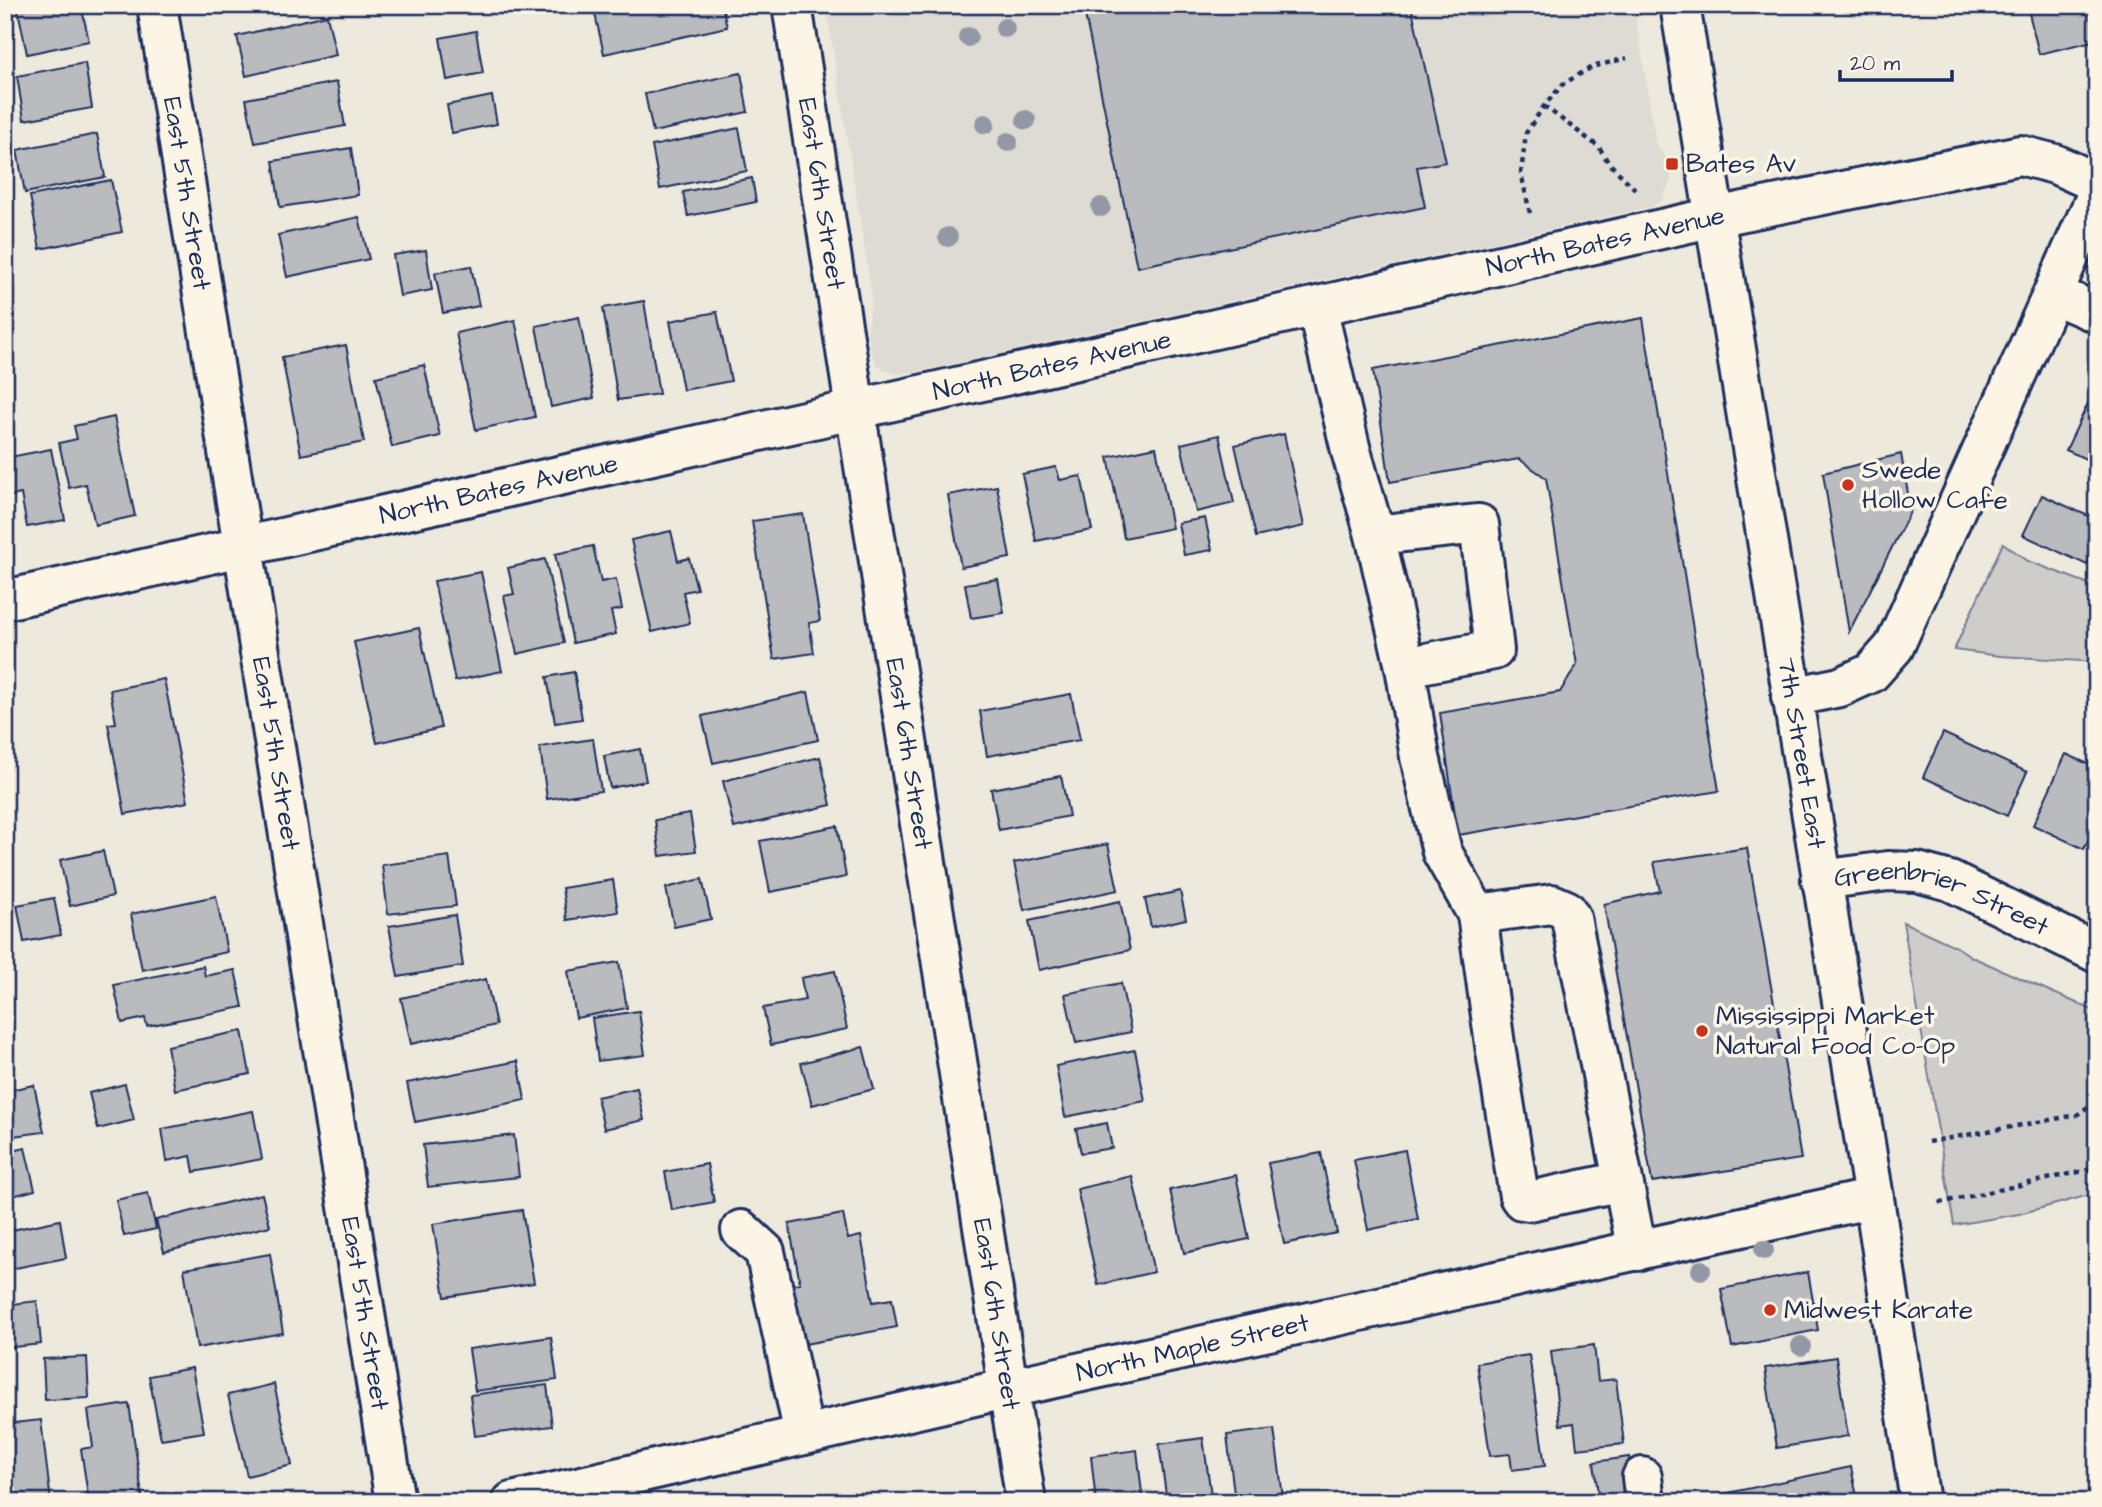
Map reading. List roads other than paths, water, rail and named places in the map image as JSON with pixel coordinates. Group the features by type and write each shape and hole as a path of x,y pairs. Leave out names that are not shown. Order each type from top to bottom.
{"street":[{"name":"East 5th Street","path":"157,5 395,1502"},
{"name":"East 6th Street","path":"792,5 1026,1502"},
{"name":"7th Street East","path":"1680,5 1874,1198 1920,1502"},
{"name":"North Bates Avenue","path":"5,600 1715,218 2020,155 2055,164 2097,183"},
{"path":"1791,697 1840,687 1871,673 1894,647 2097,195"},
{"path":"2053,294 2097,313"},
{"path":"1317,307 1351,451 1376,535 1405,667 1420,757 1442,852 1477,914 1494,1045 1519,1196 1522,1200 1529,1201 1623,1181"},
{"path":"1376,535 1479,524 1494,650 1405,667"},
{"name":"Greenbrier Street","path":"1821,880 1888,871 1917,872 1950,881 2097,953"},
{"path":"1477,914 1552,904 1566,910 1572,918 1637,1251"},
{"name":"North Maple Street","path":"512,1502 1009,1388 1874,1198"},
{"path":"741,1230 765,1252 804,1435"}],"place":[{"name":"Bates Av","path":"1672,164"},
{"name":"Swede Hollow Cafe","path":"1848,485"},
{"name":"Mississippi Market Natural Food Co-Op","path":"1702,1031"},
{"name":"Midwest Karate","path":"1770,1310"}]}
